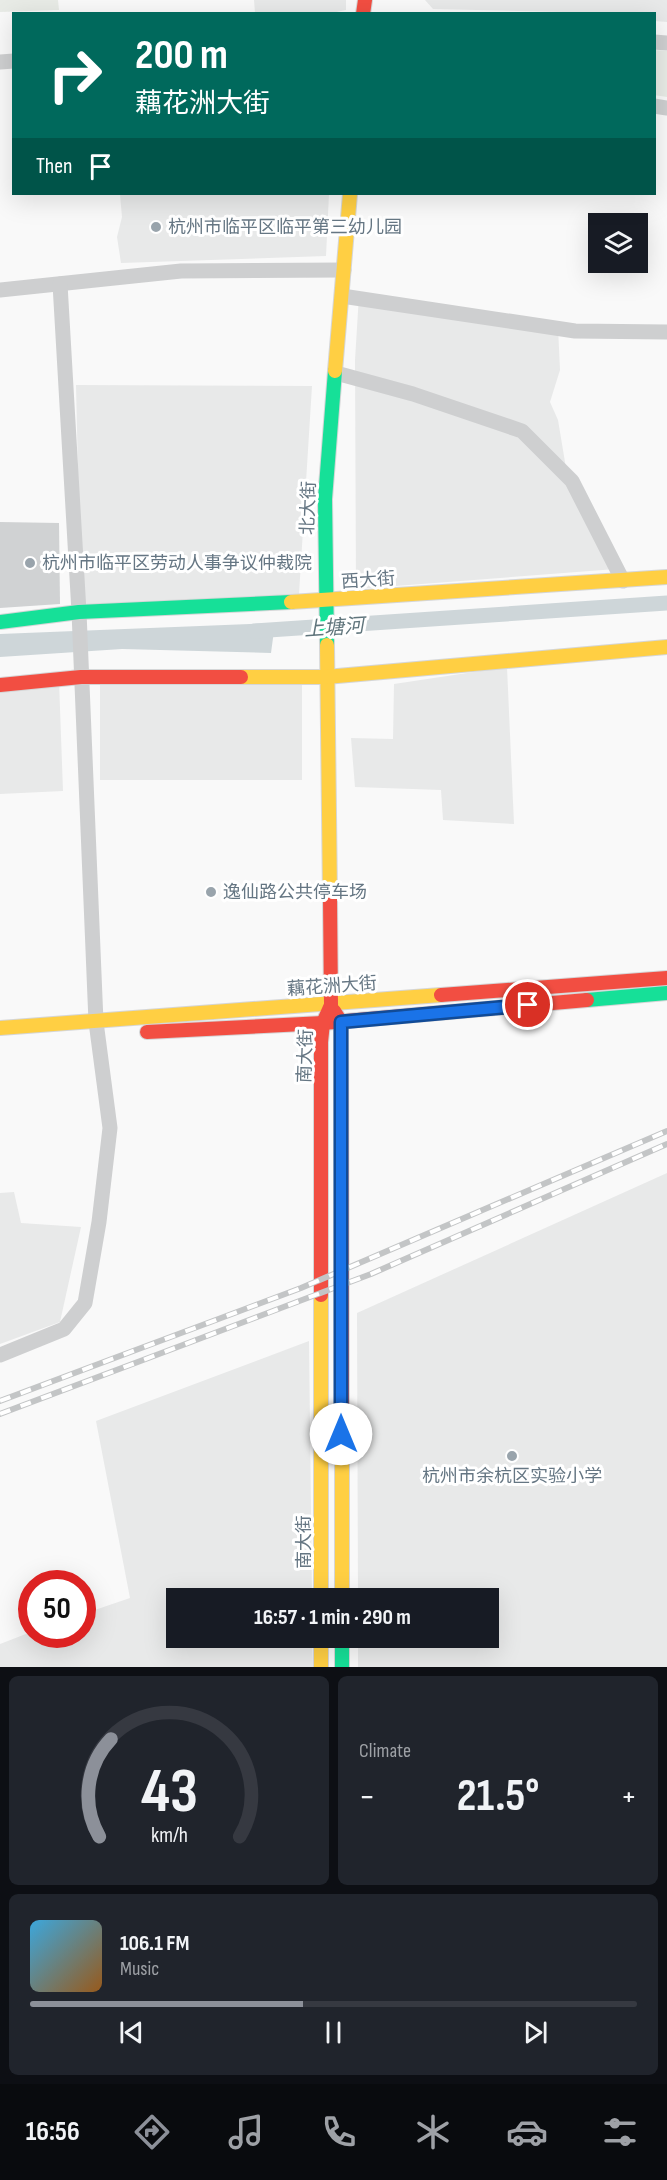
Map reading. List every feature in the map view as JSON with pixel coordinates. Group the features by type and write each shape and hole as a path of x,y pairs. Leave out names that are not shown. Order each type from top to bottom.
{"main road":[{"name":"北大街","path":"331,1005 325,499 350,195"},
{"name":"西大街","path":"0,622 79,612 326,600 667,577"},
{"path":"0,685 81,677 326,677 667,647"},
{"name":"藕花洲大街","path":"0,1041 331,1005 667,978"},
{"name":"藕花洲大街","path":"133,1033 341,1022 667,993"},
{"name":"南大街","path":"331,1005 341,1022 342,1588"},
{"name":"南大街","path":"321,1588 321,1042 324,1023 331,1005"},
{"name":"藕花洲大街","path":"0,1028 101,1030"},
{"path":"321,1648 321,1667"},
{"path":"342,1648 342,1667"}],"street":[{"path":"0,290 181,271 344,270"},
{"path":"0,1355 64,1329 85,1303 99,1222 110,1128 101,1030 60,284"},
{"path":"342,296 575,331 667,332"},
{"path":"336,373 413,394 522,431 572,481 623,581"}],"shaded area":[{"path":"0,0 58,0 59,10 0,12"},
{"path":"254,0 346,0 346,10 336,12 255,12"},
{"path":"425,0 667,0 667,22 656,21 656,12 433,9"},
{"path":"656,50 667,51 667,97 656,95"},
{"path":"120,195 329,195 326,256 121,263 117,237 122,217"},
{"path":"359,295 558,327 560,370 550,402 558,420 566,468 616,569 356,589 355,360"},
{"path":"76,385 312,386 299,594 81,604"},
{"path":"275,623 271,653 122,649 0,657 0,634"},
{"path":"507,667 514,824 443,820 441,790 355,787 351,738 393,739 394,684"},
{"path":"59,681 63,791 0,794 0,688"},
{"path":"100,684 302,684 302,780 100,780"},
{"name":"杭州市余杭区实验小学","path":"667,1173 667,1667 358,1667 358,1648 499,1648 499,1588 358,1588 357,1313"},
{"path":"14,1192 21,1223 81,1227 60,1322 0,1344 0,1193"},
{"path":"309,1341 312,1588 166,1588 166,1648 312,1648 313,1667 0,1667 0,1644 18,1637 18,1648 96,1648 96,1610 130,1598 96,1421"}],"building":[{"name":"杭州市临平区劳动人事争议仲裁院","path":"0,522 59,523 60,604 0,608"}],"waterway":[{"name":"上塘河","path":"254,631 667,603"}],"railway":[{"path":"0,1401 301,1288 667,1131"},
{"path":"0,1414 371,1274 667,1144"}],"traffic: fast":[{"path":"327,645 325,499 335,371"},
{"path":"0,622 79,612 291,602"},
{"path":"587,1000 667,993"},
{"path":"342,1648 342,1667"}],"traffic: slow":[{"path":"335,371 350,195"},
{"path":"291,602 667,577"},
{"path":"327,645 330,898"},
{"path":"241,677 326,677 667,647"},
{"path":"0,1028 441,995"},
{"path":"321,1295 321,1588"},
{"path":"342,1428 342,1588"},
{"path":"321,1648 321,1667"}],"traffic: jam":[{"path":"363,12 365,0"},
{"path":"0,685 81,677 241,677"},
{"path":"321,1295 321,1042 323,1023 331,1005 330,898"},
{"path":"441,995 667,978"},
{"path":"147,1032 323,1023 587,1000"},
{"path":"334,1011 341,1022 342,1428"}],"place":[{"name":"杭州市临平区临平第三幼儿园","path":"156,227"},
{"name":"杭州市临平区劳动人事争议仲裁院","path":"30,563"},
{"name":"逸仙路公共停车场","path":"211,892"},
{"name":"杭州市余杭区实验小学","path":"512,1456"}],"route":[{"path":"341,1434 341,1022 528,1005"}]}
